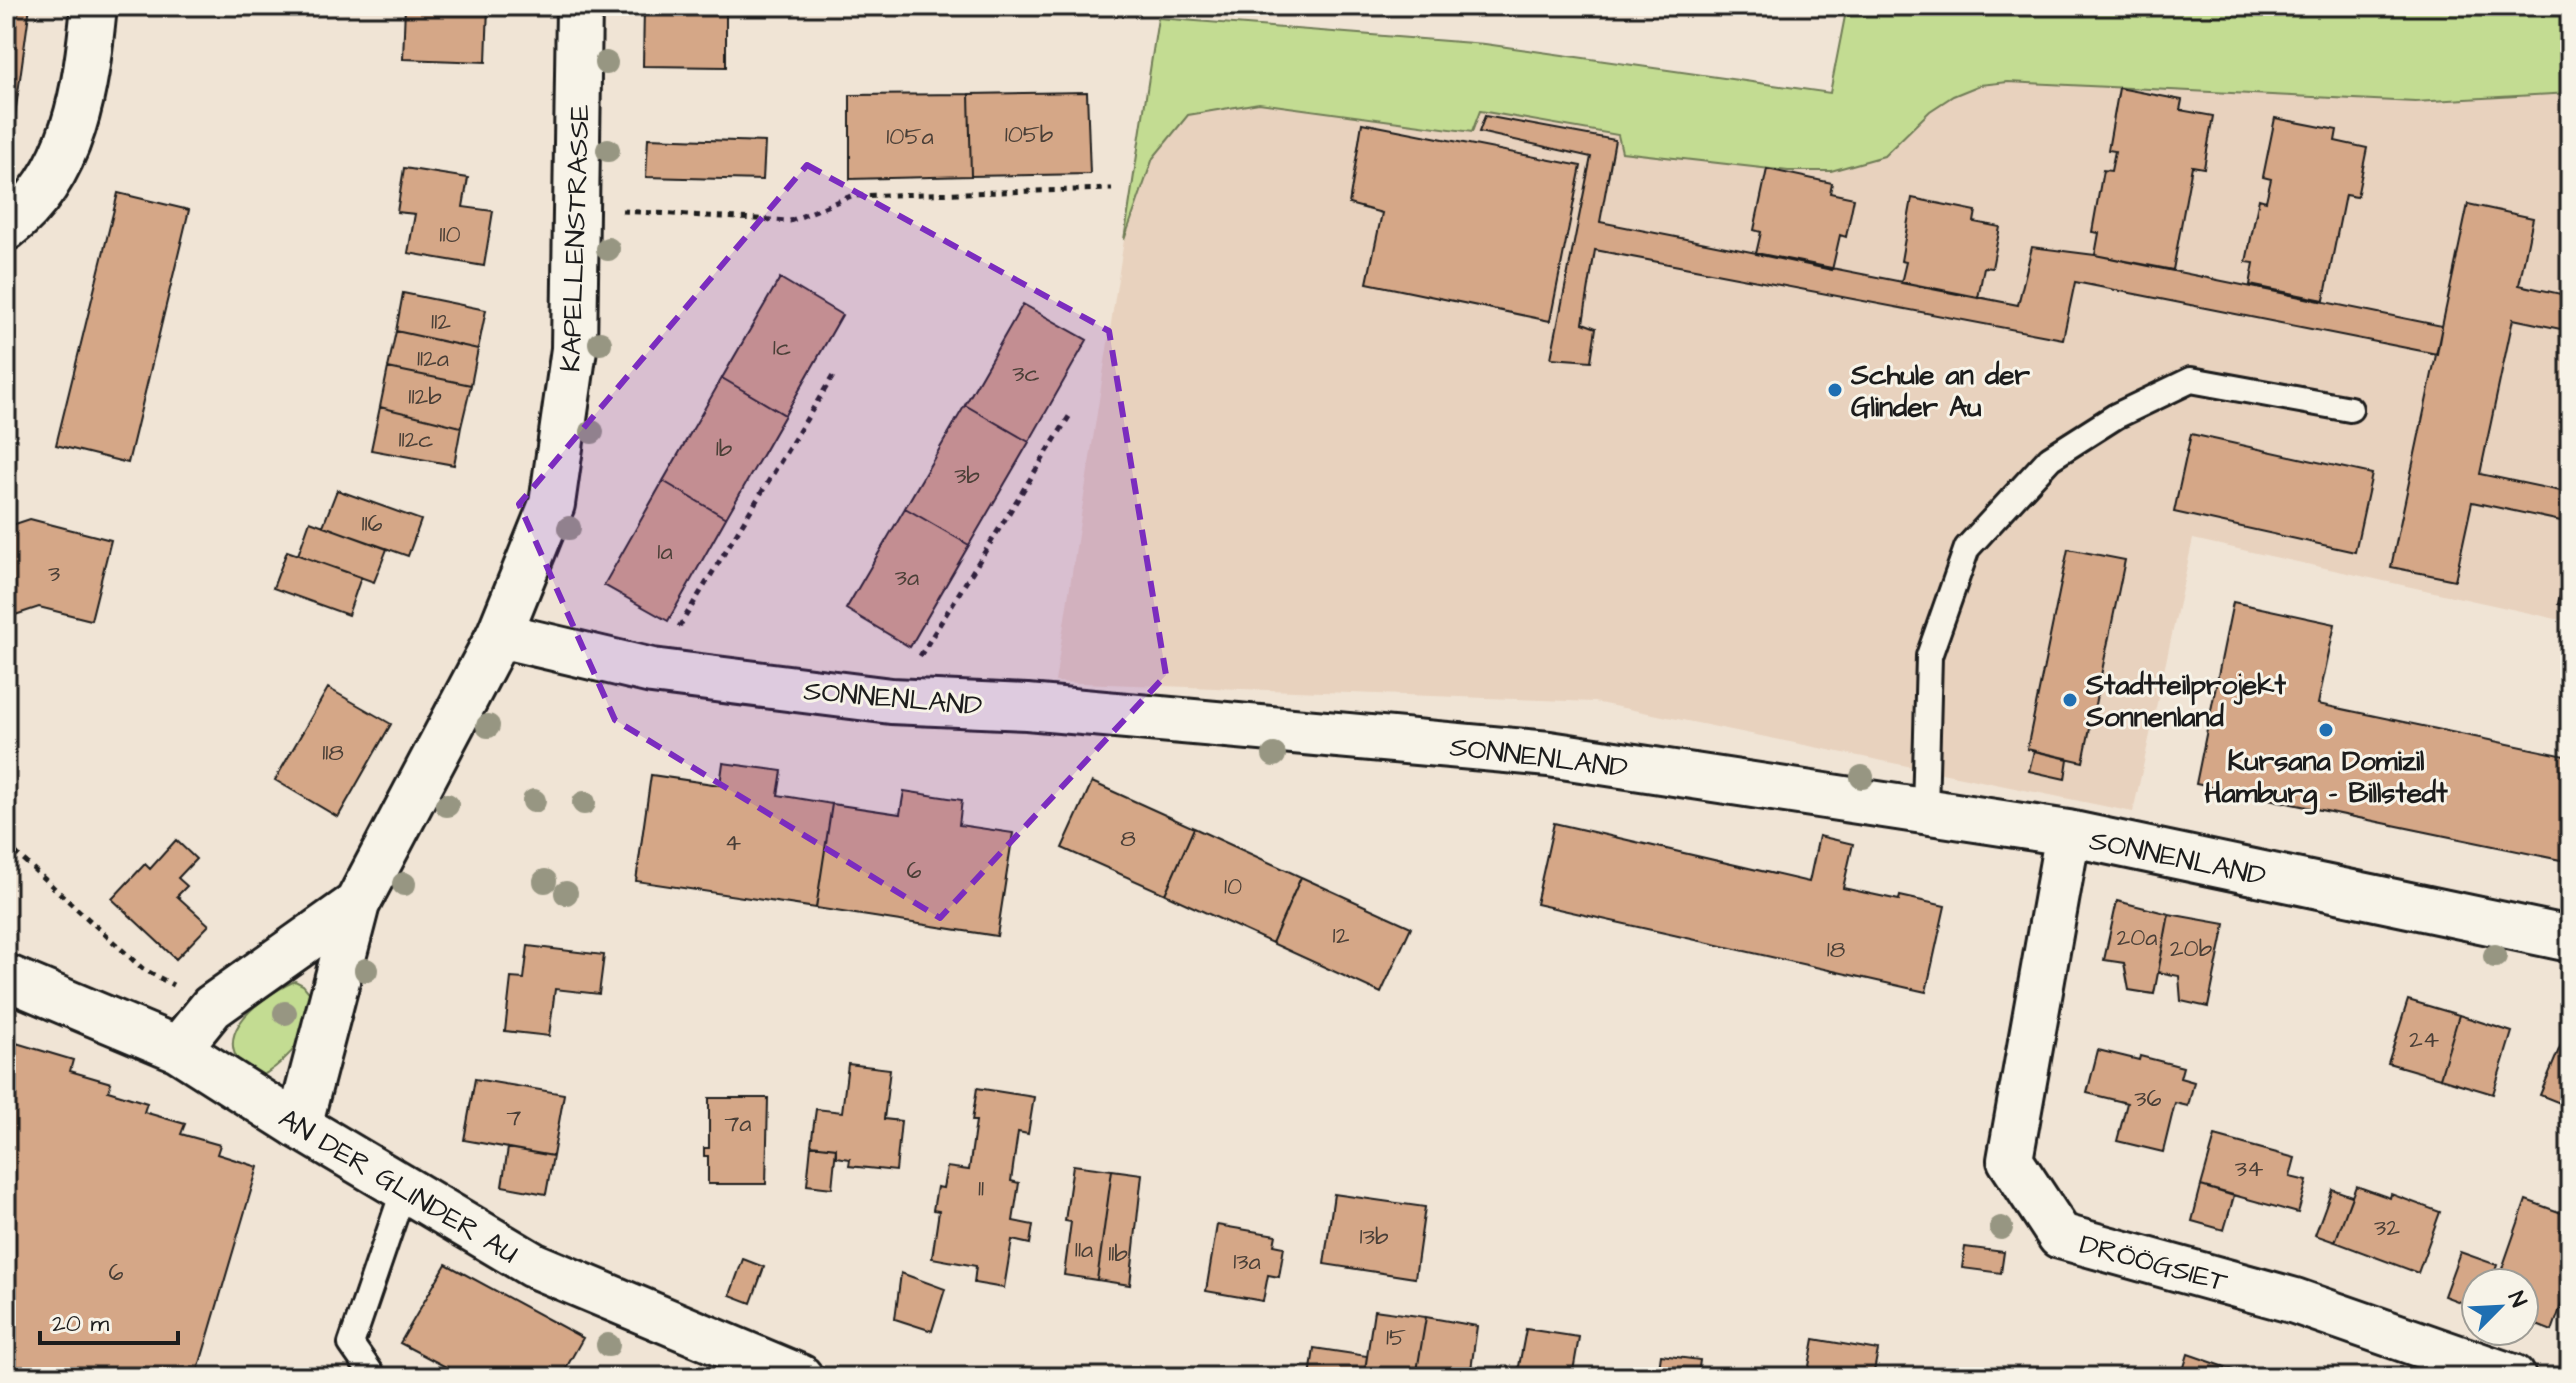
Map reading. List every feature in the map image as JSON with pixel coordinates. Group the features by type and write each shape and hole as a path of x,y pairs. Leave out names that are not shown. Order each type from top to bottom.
{"street":[{"path":"6,228 24,214 45,190 71,137 87,79 94,6"},
{"name":"KAPELLENSTRASSE","path":"299,1126 357,904 499,635 552,504 574,349 579,6"},
{"name":"SONNENLAND","path":"499,635 652,671 891,701 1027,707 1549,754 2068,833 2570,939"},
{"name":"DRÖÖGSIET","path":"2068,833 2010,1160 2060,1236 2295,1301 2513,1377"},
{"name":"KAPELLENSTRASSE","path":"178,1049 212,1007 357,904"},
{"name":"AN DER GLINDER AU","path":"6,977 178,1049 299,1126 533,1265 800,1377"}],"lane":[{"path":"1925,812 1929,656 1967,548 2050,458 2116,416 2191,380 2350,409"},
{"path":"374,1377 351,1344 404,1189"}],"path":[{"path":"577,209 790,221 851,196 1112,189"},
{"path":"652,671 833,376"},
{"path":"891,701 1070,415"},
{"path":"6,844 143,969"}],"highlighted area":[{"path":"807,165 1109,331 1166,675 940,918 615,720 519,504"}],"shaded area":[{"name":"Schule an der Glinder Au","path":"2008,82 2415,102 2570,93 2570,622 2193,539 2133,812 1594,702 1055,682 1124,240 1153,158 1188,115 1259,103 1472,132 1480,111 1619,135 1622,152 1788,171 1831,171 1884,156 1930,111 1953,96 1980,85"}],"green space":[{"path":"1847,6 2570,6 2570,93 2415,102 2008,82 1980,85 1953,96 1930,111 1884,156 1831,171 1788,171 1622,152 1618,135 1480,111 1472,132 1259,103 1188,115 1153,158 1124,240 1158,18 1485,44 1830,93"},
{"path":"295,981 314,998 313,1017 291,1052 258,1078 241,1065 234,1051 234,1037 250,1010"}],"building":[{"path":"6,6 30,6 7,173 6,173"},
{"path":"405,6 488,6 486,62 403,59"},
{"path":"644,6 726,6 726,67 643,66"},
{"path":"2119,88 2182,100 2180,110 2213,116 2204,168 2192,166 2173,270 2095,255 2099,233 2092,232 2103,170 2111,171 2115,151 2108,150"},
{"path":"1087,92 1090,174 971,176 969,94"},
{"path":"969,94 971,176 850,179 850,95"},
{"path":"1485,116 1615,140 1600,222 2018,305 2032,247 2095,255 2442,326 2437,354 2075,282 2063,339 1595,250 1583,323 1596,328 1591,361 1551,358 1591,157 1479,132"},
{"path":"2275,118 2337,130 2335,141 2367,148 2357,197 2345,195 2324,300 2250,285 2254,263 2246,262 2259,199 2266,201 2271,179 2263,177"},
{"path":"1362,123 1581,166 1550,321 1367,283 1382,213 1349,204"},
{"path":"648,138 765,142 763,180 646,177"},
{"path":"404,168 468,178 463,207 493,211 484,266 408,253 415,214 397,212"},
{"path":"1767,169 1832,183 1830,193 1854,198 1846,237 1840,235 1832,270 1756,254 1761,232 1754,230"},
{"path":"118,193 189,210 128,463 56,445"},
{"path":"1912,198 1976,211 1974,222 2000,227 1992,268 1984,267 1978,298 1901,283 1906,262 1901,261"},
{"path":"2468,204 2533,218 2519,285 2570,296 2570,331 2513,319 2480,474 2570,493 2570,523 2472,502 2455,580 2391,567"},
{"path":"780,278 842,315 785,415 722,378"},
{"path":"403,293 486,310 478,349 396,331"},
{"path":"1023,304 1087,340 1029,442 965,405"},
{"path":"396,331 478,349 471,385 388,368"},
{"path":"388,368 471,385 461,427 380,407"},
{"path":"722,378 785,415 726,518 663,481"},
{"path":"965,405 1029,442 969,545 905,508"},
{"path":"380,407 461,427 454,465 371,450"},
{"path":"2191,434 2372,474 2355,552 2174,512"},
{"path":"663,481 726,518 668,621 604,585"},
{"path":"337,490 421,520 408,556 323,526"},
{"path":"905,508 969,545 910,647 846,609"},
{"path":"30,519 111,540 91,620 39,607 6,618 6,527"},
{"path":"310,521 387,549 374,582 298,555"},
{"path":"2570,546 2570,606 2558,604"},
{"path":"2068,549 2125,560 2083,762 2027,749"},
{"path":"287,551 361,577 348,615 273,588"},
{"name":"Kursana Domizil Hamburg - Billstedt","path":"2233,602 2335,624 2318,704 2570,757 2570,862 2196,784"},
{"path":"328,688 391,724 338,817 275,780"},
{"path":"2034,751 2068,759 2065,779 2029,771"},
{"path":"723,763 782,771 778,795 832,804 816,908 636,881 651,775 720,785"},
{"path":"1092,782 1194,828 1165,894 1062,848"},
{"path":"904,791 962,800 959,825 1013,833 997,936 816,908 832,804 900,814"},
{"path":"1554,823 1809,882 1819,836 1853,844 1843,888 1945,906 1926,992 1536,904"},
{"path":"1194,828 1301,877 1272,943 1165,894"},
{"path":"176,840 196,859 178,878 187,886 177,896 209,925 176,959 112,899 145,864 150,869"},
{"path":"1301,877 1411,927 1381,993 1272,943"},
{"path":"2117,901 2169,914 2154,994 2129,990 2124,963 2104,960"},
{"path":"2169,914 2225,924 2208,1007 2181,1001 2179,976 2158,972"},
{"path":"528,946 604,955 599,994 555,989 549,1036 505,1031 511,978 524,979"},
{"path":"2408,1000 2459,1015 2440,1078 2388,1063"},
{"path":"2459,1015 2512,1032 2493,1094 2440,1078"},
{"path":"2564,1037 2570,1040 2570,1107 2540,1095"},
{"path":"6,1040 73,1060 70,1071 111,1083 108,1091 147,1103 144,1112 185,1124 181,1134 220,1145 217,1154 258,1167 196,1377 6,1377"},
{"path":"2098,1050 2183,1067 2180,1078 2194,1082 2188,1106 2175,1103 2163,1152 2117,1141 2127,1103 2087,1093"},
{"path":"848,1064 890,1069 884,1119 901,1121 896,1171 849,1166 850,1159 836,1157 836,1148 811,1145 816,1109 842,1112"},
{"path":"475,1079 564,1094 553,1156 464,1140"},
{"path":"977,1088 1034,1097 1028,1134 1018,1132 1011,1181 1019,1183 1013,1221 1033,1225 1030,1244 1012,1240 1004,1288 974,1283 976,1266 932,1258 939,1211 933,1210 937,1187 943,1188 947,1167 969,1170"},
{"path":"709,1098 768,1098 766,1184 708,1184 708,1156 704,1156 704,1148 709,1148"},
{"path":"2215,1136 2295,1158 2290,1177 2307,1181 2298,1213 2201,1186"},
{"path":"811,1145 836,1148 832,1188 807,1185"},
{"path":"508,1148 553,1156 546,1194 502,1186"},
{"path":"1073,1165 1112,1170 1097,1280 1064,1275 1071,1222 1065,1221"},
{"path":"1112,1170 1142,1174 1130,1285 1097,1280"},
{"path":"2201,1186 2234,1196 2224,1230 2192,1221"},
{"path":"2356,1186 2390,1198 2391,1194 2440,1212 2418,1273 2335,1242"},
{"path":"2332,1189 2352,1196 2335,1242 2315,1235"},
{"path":"1334,1194 1425,1207 1415,1278 1324,1264"},
{"path":"2526,1200 2570,1216 2570,1281 2552,1331 2540,1326 2540,1267 2503,1267"},
{"path":"1217,1225 1276,1235 1274,1245 1284,1247 1279,1277 1268,1275 1263,1301 1206,1291"},
{"path":"1965,1247 2004,1252 2001,1273 1962,1268"},
{"path":"2460,1252 2497,1265 2460,1267 2460,1302 2444,1296"},
{"path":"743,1259 764,1267 751,1303 730,1295"},
{"path":"446,1264 583,1338 561,1377 465,1377 400,1343"},
{"path":"901,1273 945,1289 932,1331 895,1319"},
{"path":"1374,1310 1426,1317 1416,1377 1364,1377"},
{"path":"1426,1317 1477,1326 1470,1377 1416,1377"},
{"path":"1526,1329 1579,1337 1572,1377 1517,1377"},
{"path":"1814,1339 1878,1350 1873,1377 1807,1377"},
{"path":"1314,1348 1367,1356 1364,1377 1310,1377"},
{"path":"2188,1354 2254,1377 2181,1377"},
{"path":"1661,1355 1700,1360 1698,1375 1711,1377 1658,1377"}],"place":[{"name":"Schule an der Glinder Au","path":"1835,390"},
{"name":"Stadtteilprojekt Sonnenland","path":"2070,700"},
{"name":"Kursana Domizil Hamburg - Billstedt","path":"2326,730"}]}
